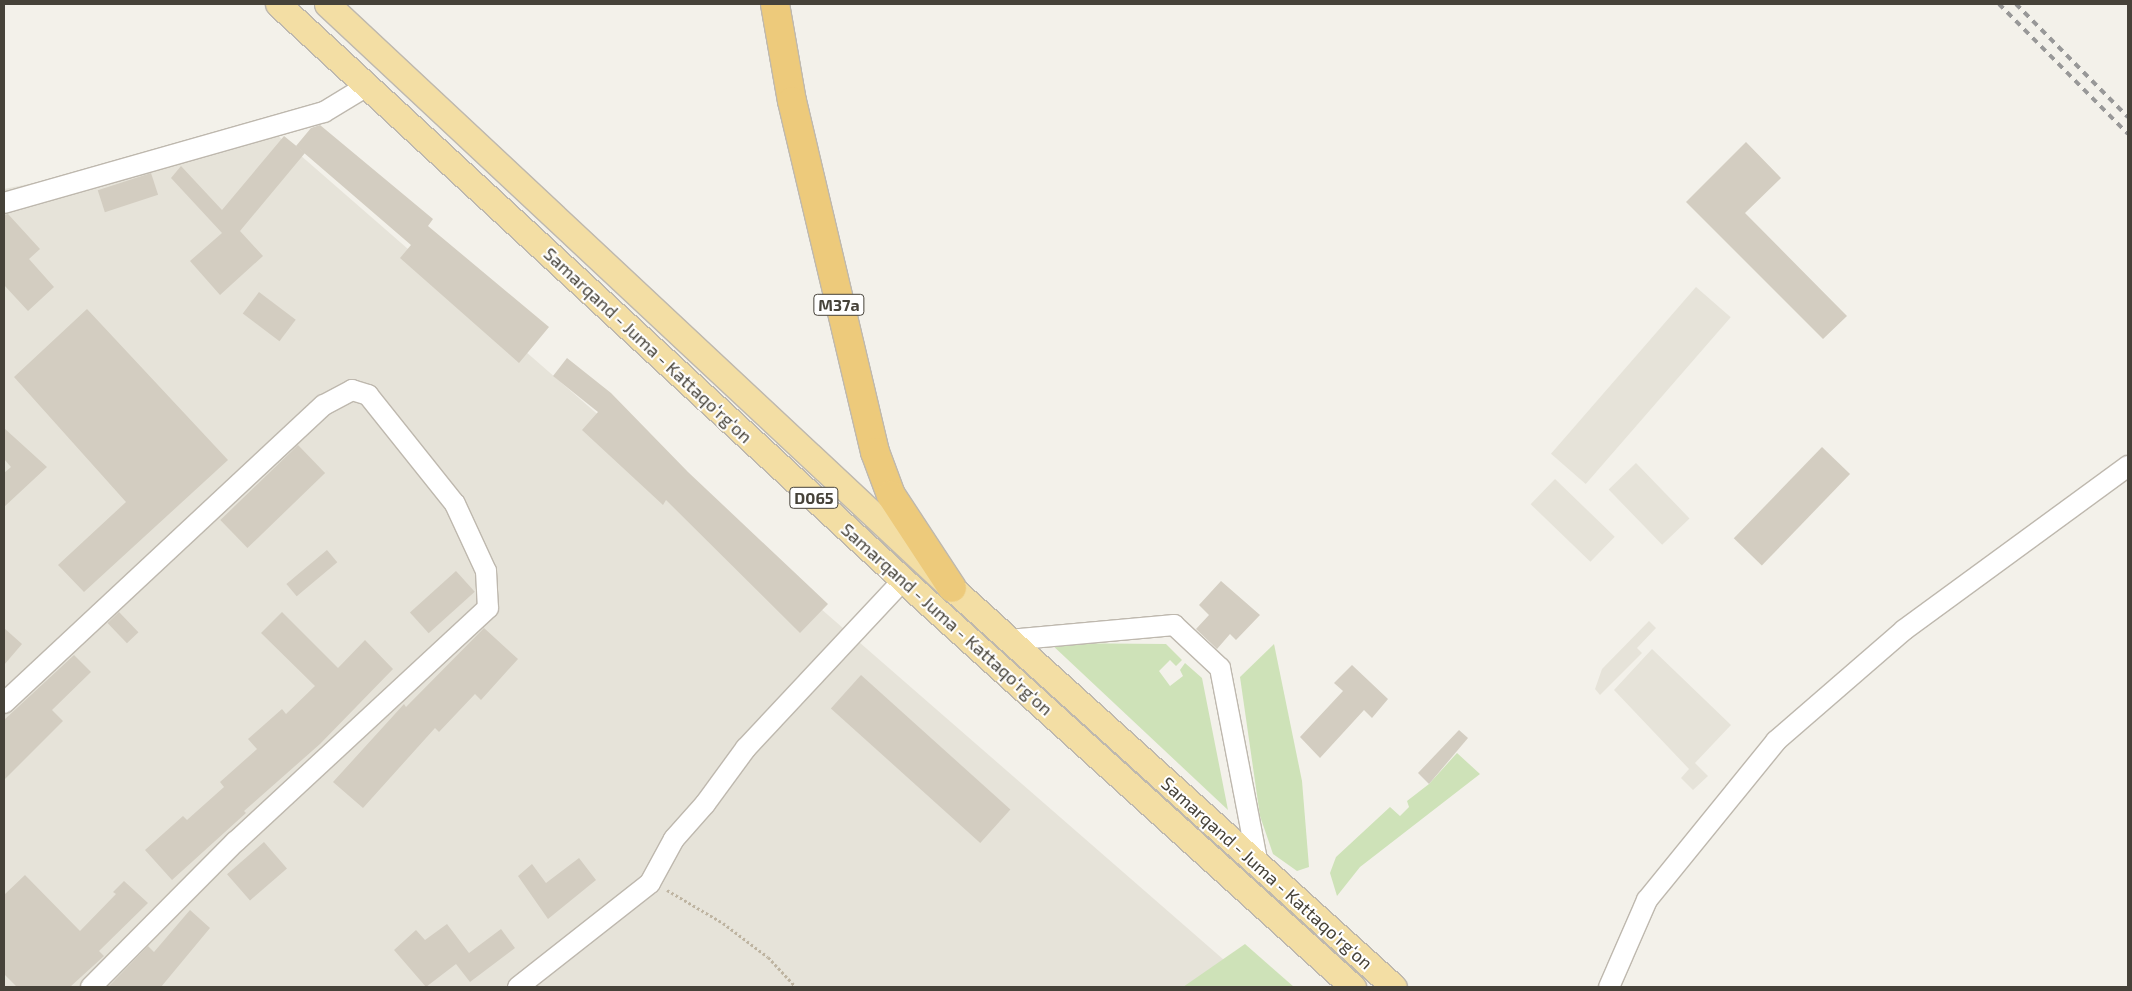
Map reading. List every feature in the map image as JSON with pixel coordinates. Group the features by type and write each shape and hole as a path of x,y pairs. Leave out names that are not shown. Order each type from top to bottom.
{"highway":[{"name":"M37a","path":"776,4 792,101 875,452 891,495 952,588"}],"main road":[{"name":"Samarqand - Juma - Kattaqo‘rg‘on","path":"278,4 903,580 1353,987"},
{"name":"Samarqand - Juma - Kattaqo‘rg‘on","path":"327,4 952,588 1394,987"}],"street":[{"path":"4,203 324,112 367,86"},
{"path":"4,703 324,405 352,390 368,395 455,504 486,570 488,608 236,841 91,987"},
{"path":"1609,987 1647,900 1776,741 1904,630 2128,466"},
{"path":"518,987 650,883 674,839 705,804 746,748 903,580"},
{"path":"1009,640 1174,624 1220,668 1258,866"}],"path":[{"path":"650,883 679,895 724,922 768,957 796,987"}],"shaded area":[{"path":"276,134 1255,987 4,987 4,189"},
{"path":"1696,287 1731,317 1586,484 1551,454"},
{"path":"1636,463 1689,518 1662,545 1609,489"},
{"path":"1555,479 1615,537 1590,562 1531,504"},
{"path":"1649,621 1656,628 1637,648 1642,653 1600,695 1595,689 1602,669"},
{"path":"1652,649 1731,725 1695,763 1708,776 1693,790 1681,778 1689,769 1614,690"}],"green space":[{"path":"1050,643 1166,644 1182,660 1176,666 1170,660 1159,671 1170,686 1183,676 1180,670 1185,663 1202,678 1228,810"},
{"path":"1274,644 1302,781 1309,867 1297,871 1273,854 1260,816 1240,677"},
{"path":"1457,753 1480,774 1360,867 1337,896 1330,873 1336,857 1390,807 1400,816 1409,807 1407,801 1429,784"},
{"path":"1245,944 1294,987 1183,987"}],"building":[{"path":"320,125 433,219 428,226 549,327 519,363 400,258 411,245 296,146 311,128"},
{"path":"284,136 305,153 240,231 263,256 220,295 190,261 222,233 171,178 181,166 222,210"},
{"path":"1746,142 1781,178 1745,213 1847,316 1823,339 1686,202"},
{"path":"151,173 158,195 105,212 98,190"},
{"path":"8,214 40,249 29,259 54,287 28,311 4,285 4,215"},
{"path":"259,292 296,320 279,341 243,314"},
{"path":"87,309 228,460 84,592 58,565 126,502 14,377"},
{"path":"567,358 611,393 688,472 828,604 800,633 666,500 663,505 582,430 598,412 553,376"},
{"path":"4,428 47,467 4,507 4,473 11,467 4,459"},
{"path":"298,445 325,473 247,548 220,520"},
{"path":"1822,447 1850,474 1762,565 1734,538"},
{"path":"327,550 337,562 297,596 286,584"},
{"path":"456,571 475,592 429,633 410,612"},
{"path":"1221,581 1260,615 1236,640 1230,634 1217,649 1196,629 1209,615 1199,605"},
{"path":"119,612 138,632 127,643 107,623"},
{"path":"282,612 338,668 365,640 393,669 320,744 244,811 246,813 172,880 145,850 183,816 187,820 224,787 220,782 257,749 248,739 282,709 286,714 315,686 261,633"},
{"path":"4,628 22,644 4,665"},
{"path":"484,628 518,659 481,700 475,694 439,732 435,728 363,808 333,782 404,704 406,707"},
{"path":"74,655 91,672 52,710 63,721 4,780 4,720"},
{"path":"1352,665 1388,699 1372,718 1364,710 1320,758 1300,737 1343,691 1334,683"},
{"path":"861,675 1010,809 980,843 831,708"},
{"path":"1459,730 1468,738 1429,784 1418,773"},
{"path":"264,842 287,868 250,901 227,874"},
{"path":"579,858 596,880 548,919 518,876 532,864 546,883"},
{"path":"25,875 80,931 116,894 113,892 124,881 148,903 99,951 104,956 70,987 17,987 4,974 4,895"},
{"path":"190,910 210,928 161,987 108,987 148,946 154,952"},
{"path":"447,924 469,953 501,929 515,948 470,982 456,964 426,987 394,950 416,930 425,940"}],"railway":[{"path":"1999,4 2128,134"},
{"path":"2016,4 2128,117"}]}
